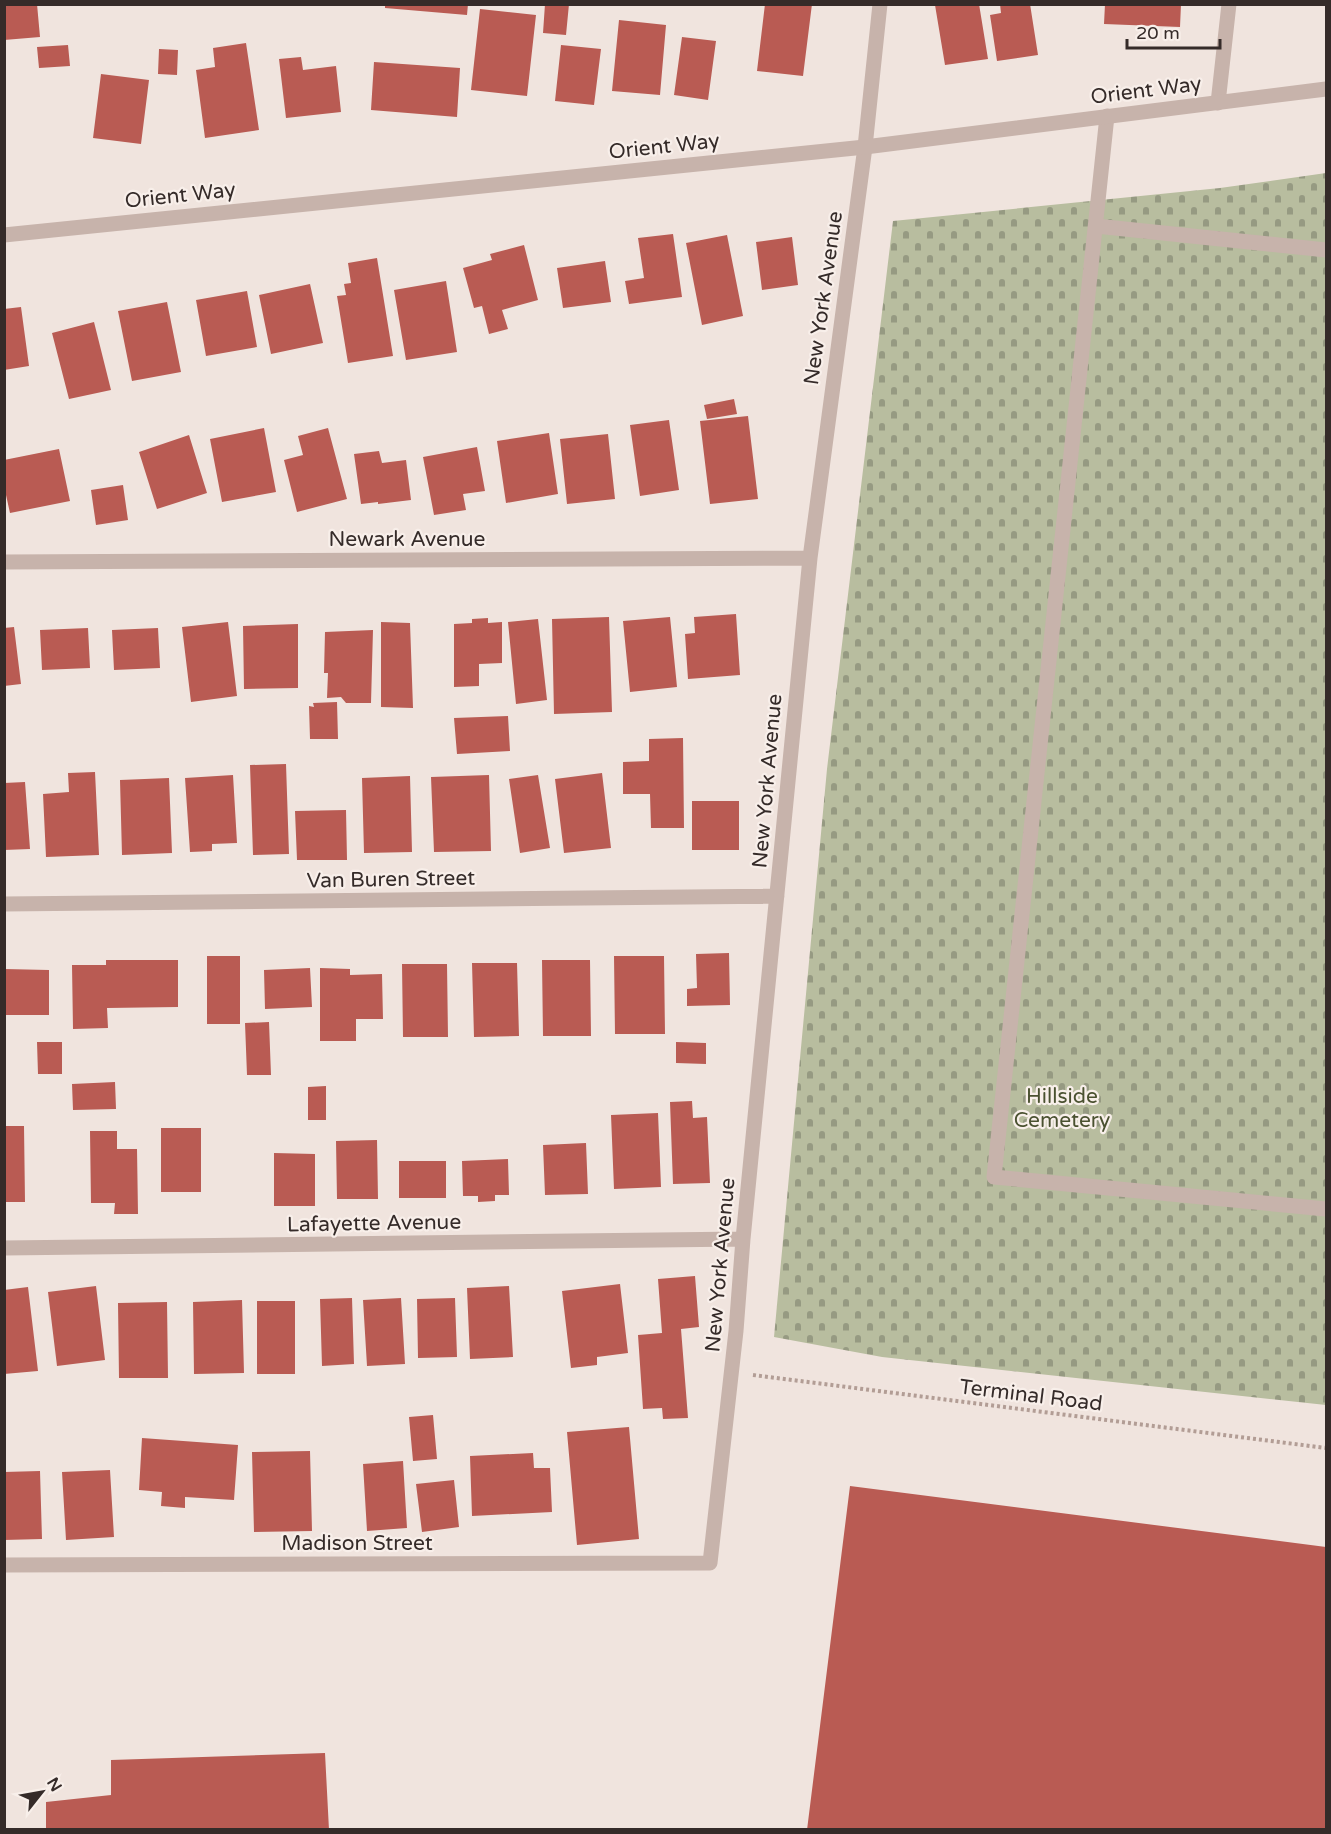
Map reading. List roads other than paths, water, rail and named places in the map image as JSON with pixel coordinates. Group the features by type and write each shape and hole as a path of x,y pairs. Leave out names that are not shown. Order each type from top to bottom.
{"street":[{"name":"New York Avenue","path":"710,1563 731,1372 810,558 865,147 880,4"},
{"path":"1218,103 1230,4"},
{"name":"Orient Way","path":"4,235 865,147 1326,89"},
{"path":"1107,116 994,1177 1326,1209"},
{"path":"1096,226 1326,250"},
{"name":"Newark Avenue","path":"4,562 810,558"},
{"name":"Van Buren Street","path":"4,904 777,896"},
{"name":"Lafayette Avenue","path":"4,1248 743,1239"},
{"name":"Madison Street","path":"4,1565 710,1563"}],"park label":[{"name":"Hillside Cemetery","path":"1062,1108"}]}
